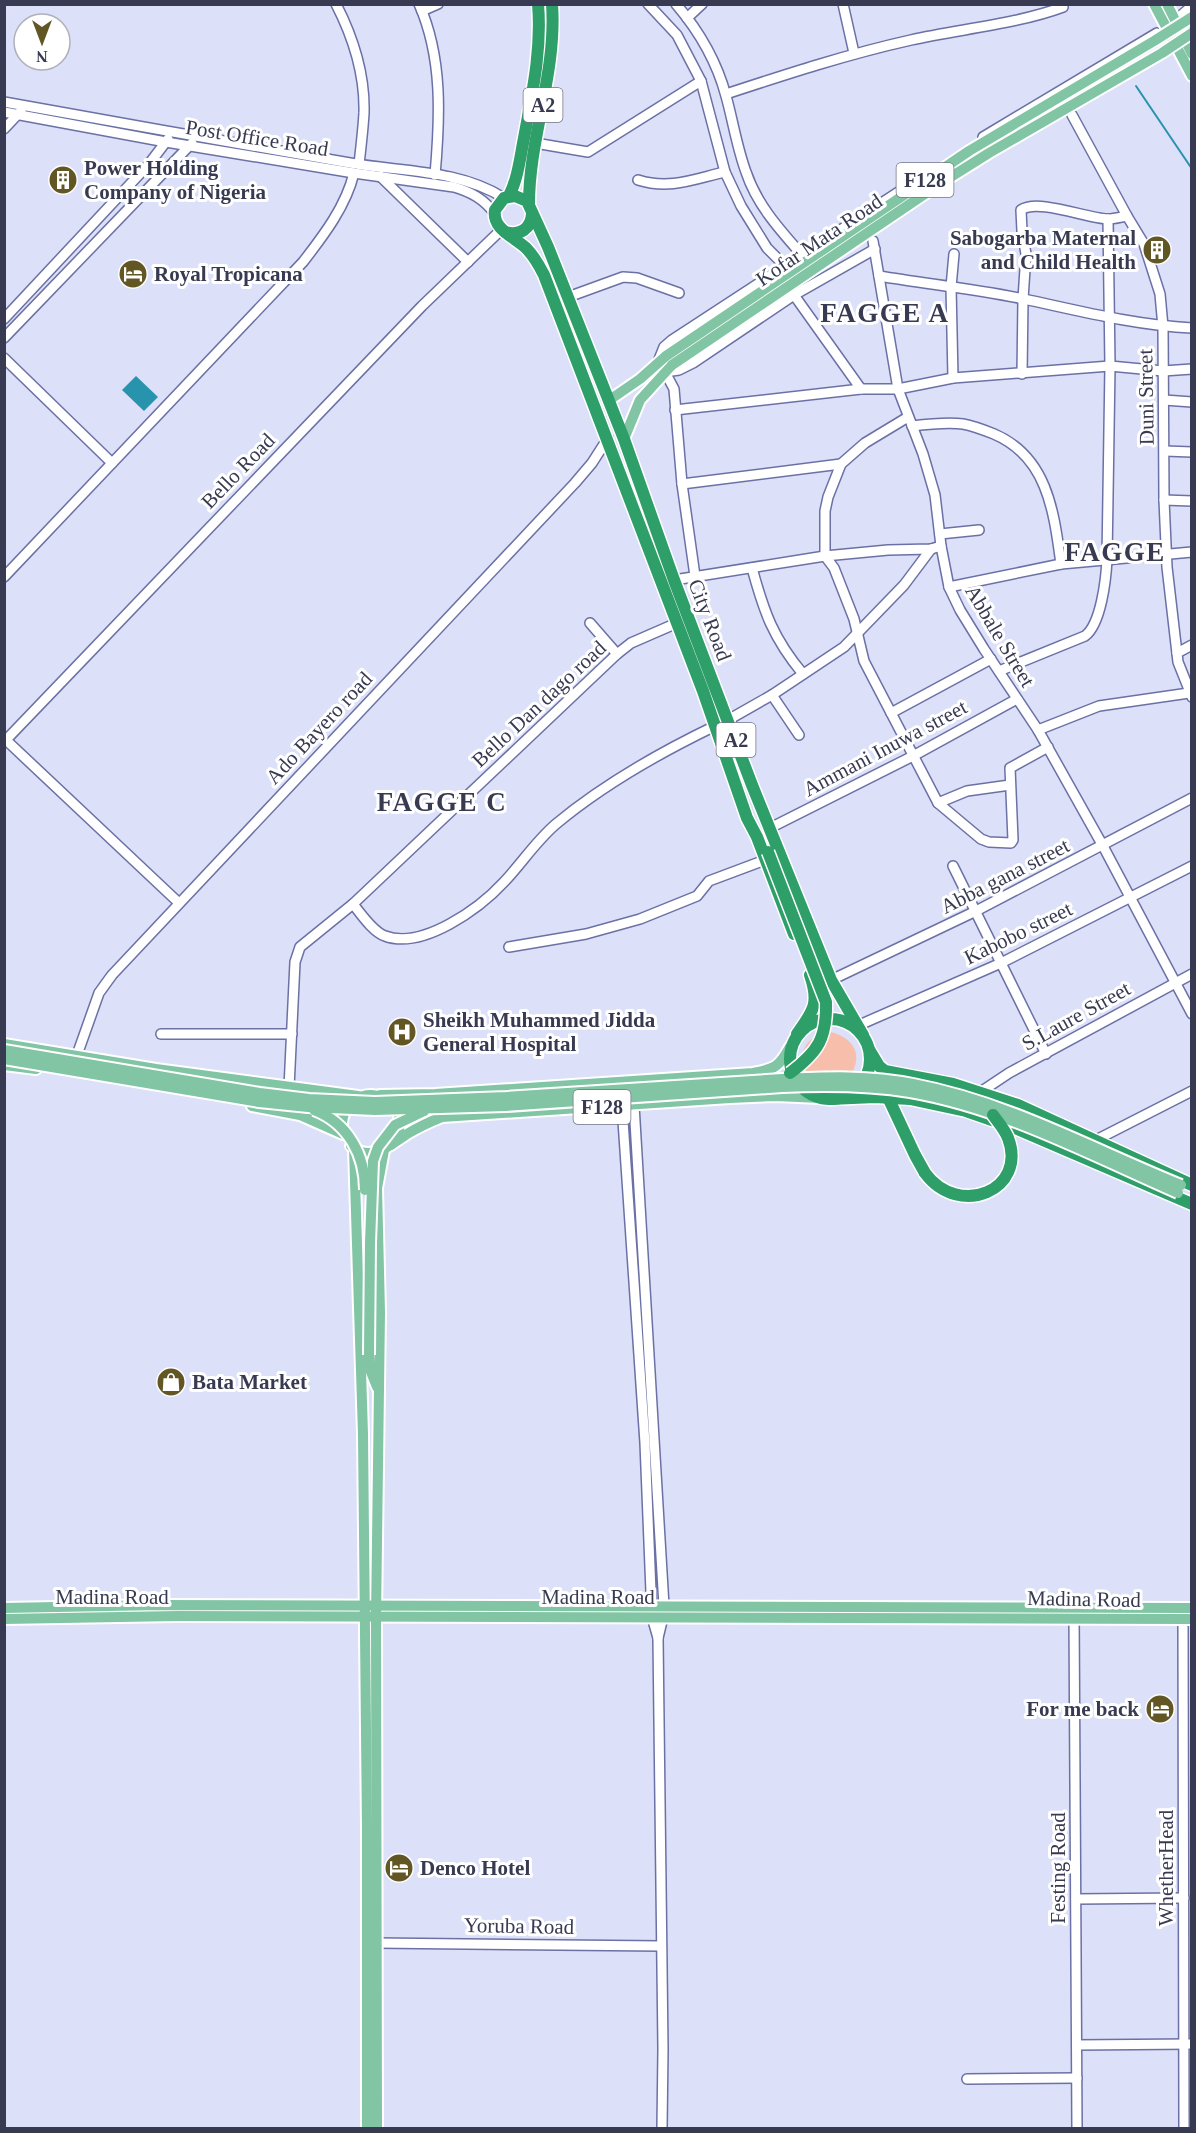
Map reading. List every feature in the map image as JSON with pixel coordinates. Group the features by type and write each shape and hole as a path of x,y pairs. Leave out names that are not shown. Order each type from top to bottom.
{"highway":[{"name":"A2","path":"504,231 496,223 495,214 497,205 506,197 518,168 538,55 537,4"},
{"name":"A2","path":"531,209 530,184 552,41 552,4"},
{"path":"504,231 512,233 524,230 532,220 531,209 522,198 506,197"},
{"name":"City Road","path":"531,209 549,247 624,439 674,580 770,828 831,980 860,1031"},
{"name":"City Road","path":"504,231 530,253 544,275 608,438 747,818 757,837 764,844 766,856"},
{"path":"766,856 814,988 814,1007 790,1047 789,1063 794,1079 805,1091 825,1099 888,1097 943,1105 995,1120 1191,1202"},
{"path":"766,856 826,1002 823,1038 813,1053 786,1076"},
{"path":"797,1034 806,1025 830,1018 843,1020 860,1031"},
{"name":"A2","path":"860,1031 870,1057 885,1071 953,1084 1018,1105 1096,1140 1183,1188"},
{"path":"870,1057 915,1155 931,1181 944,1191 966,1197 984,1194 999,1185 1004,1178 1010,1165 1010,1149 1008,1138 993,1115"},
{"path":"825,1099 842,1098 853,1092 867,1074 870,1057"}],"main road":[{"path":"1154,4 1165,28 1187,49"},
{"path":"1167,4 1187,49 1191,76"},
{"name":"Kofar Mata Road","path":"624,439 640,400 665,364 969,150 1154,41 1191,16"},
{"name":"Kofar Mata Road","path":"608,401 988,153 1162,53 1191,33"},
{"name":"F128","path":"4,1044 289,1088 358,1096 435,1094 753,1073 776,1068 790,1047"},
{"path":"4,1050 260,1093 309,1099 375,1102 506,1097 786,1076 874,1078 912,1083 946,1091 1018,1114 1183,1188 1191,1202"},
{"path":"4,1059 259,1102 375,1110 429,1109 827,1085 873,1087 910,1092 993,1115 1191,1190"},
{"path":"4,1065 280,1110 314,1120 343,1134 354,1149 357,1192 364,1605 370,1618 377,2128"},
{"path":"367,2128 370,1618 376,1605 379,1392 380,1278 377,1188 388,1148 398,1136 400,1125 399,1114 393,1105 385,1098 374,1095"},
{"path":"343,1134 342,1117 345,1109 358,1096"},
{"name":"F128","path":"388,1148 427,1122 442,1117 776,1096 825,1099"},
{"path":"308,1107 322,1113 345,1131 353,1141 361,1160 364,1180 367,1355 379,1392"},
{"path":"361,1393 367,1355 373,1161 378,1148 395,1125 429,1109"},
{"path":"354,1149 367,1153 388,1148"},
{"name":"Madina Road","path":"4,1608 376,1605 658,1611 1187,1613"},
{"name":"Madina Road","path":"4,1619 178,1616 370,1618 658,1611"}],"street":[{"path":"4,577 303,262 324,234 346,197 356,169 364,112 363,86 347,24 336,4"},
{"path":"435,175 440,123 438,80 421,8 438,4"},
{"path":"648,4 677,35 701,81 725,172 756,231 767,248 785,266"},
{"path":"676,4 710,52 726,94 746,173 768,216 802,255"},
{"path":"687,18 702,4"},
{"path":"843,4 854,53"},
{"path":"695,576 682,484 674,389 665,364 664,347 969,145 1176,21 1191,6"},
{"path":"726,94 854,53 1021,19 1063,7"},
{"path":"536,143 588,152 701,81"},
{"path":"4,129 25,105"},
{"name":"Post Office Road","path":"6,106 25,105 197,136 380,176 434,183 468,191 480,198 495,214"},
{"name":"Post Office Road","path":"6,106 18,114 190,145 356,169 459,178 506,197"},
{"name":"Duni Street","path":"1072,115 1144,244 1154,268 1160,294 1163,327 1166,553 1177,653 1190,695"},
{"path":"4,320 149,164 173,133"},
{"path":"4,338 197,136"},
{"path":"638,180 655,185 671,185 725,172"},
{"path":"380,176 468,262"},
{"path":"1022,374 1026,254 1020,214 1022,209 1045,207 1108,219 1127,216"},
{"path":"999,671 1085,636 1092,631 1106,578 1110,366 1108,219"},
{"name":"Bello Road","path":"6,738 422,306 504,231"},
{"path":"78,242 87,250"},
{"name":"Abbale Street","path":"794,296 874,245 898,389 923,454 935,495 949,587 960,610 1038,730 1103,846 1191,1014"},
{"path":"953,378 951,287 954,254"},
{"path":"879,276 1023,299 1110,319 1163,327 1191,328"},
{"path":"568,297 622,278 637,278 679,293"},
{"path":"665,364 679,370 693,363 794,296 861,389"},
{"path":"4,358 112,463"},
{"path":"675,410 861,389 898,389 953,378 1110,366 1163,371 1191,369"},
{"path":"1164,400 1191,402"},
{"path":"1047,747 1012,766 1009,771 1013,840 1008,844 981,839 938,803 864,661 854,619 834,568 825,556 825,511 828,497 841,464 865,443 910,421 964,424 979,428 1006,439 1024,453 1037,472 1049,495 1061,564"},
{"name":"Ado Bayero road","path":"77,1055 99,993 112,975 575,483 592,463 608,438"},
{"path":"1165,450 1191,452"},
{"path":"682,484 841,464"},
{"path":"1164,500 1191,501"},
{"path":"940,534 979,530"},
{"path":"674,580 825,556 888,550 931,549 941,546"},
{"path":"728,720 844,647 904,585 931,549"},
{"path":"949,587 1061,564 1191,552"},
{"path":"752,568 768,619 784,649 803,674"},
{"path":"590,623 617,654"},
{"name":"Bello Dan dago road","path":"289,1088 296,955 300,947 353,904 617,654 631,643 677,623"},
{"path":"1177,653 1191,645"},
{"path":"891,713 991,659"},
{"path":"771,695 799,735"},
{"path":"1038,730 1099,706 1190,695"},
{"name":"Ammani Inuwa street","path":"770,828 913,756 1017,699"},
{"path":"353,904 383,936 400,939 422,936 446,926 472,910 504,883 541,837 556,823 647,759 715,726"},
{"path":"6,738 178,903"},
{"path":"938,803 967,791 1010,785"},
{"name":"Abba gana street","path":"814,988 976,911 1191,798"},
{"path":"509,947 586,934 640,919 697,896 709,881 766,856"},
{"path":"953,866 1046,1054"},
{"name":"Kabobo street","path":"860,1031 1001,963 1191,866"},
{"name":"S.Laure Street","path":"979,1093 1009,1073 1191,974"},
{"path":"161,1034 292,1034"},
{"path":"1096,1140 1191,1091"},
{"path":"634,1105 658,1611 662,2128"},
{"path":"622,1106 658,1611"},
{"name":"Festing Road","path":"1074,1613 1077,2128"},
{"name":"WhetherHead","path":"1184,2128 1188,2044 1187,1613"},
{"path":"1076,1899 1186,1895"},
{"name":"Yoruba Road","path":"376,1943 661,1946"},
{"path":"1077,2045 1188,2044"},
{"path":"967,2079 1077,2078"}],"shaded area":[{"path":"831,1032 847,1040 855,1051 855,1065 847,1080 809,1077 805,1069 803,1053 809,1041"}],"water":[{"path":"136,376 158,397 144,411 122,390"}],"waterway":[{"path":"1136,86 1192,169"}],"place":[{"name":"Power Holding Company of Nigeria","path":"63,180"},
{"name":"Sabogarba Maternal and Child Health","path":"1157,250"},
{"name":"Royal Tropicana","path":"133,274"},
{"name":"Sheikh Muhammed Jidda General Hospital","path":"402,1032"},
{"name":"Bata Market","path":"171,1382"},
{"name":"For me back","path":"1160,1709"},
{"name":"Denco Hotel","path":"399,1868"}],"district":[{"name":"FAGGE A","path":"885,313"},
{"name":"FAGGE","path":"1115,552"},
{"name":"FAGGE C","path":"442,802"}]}
